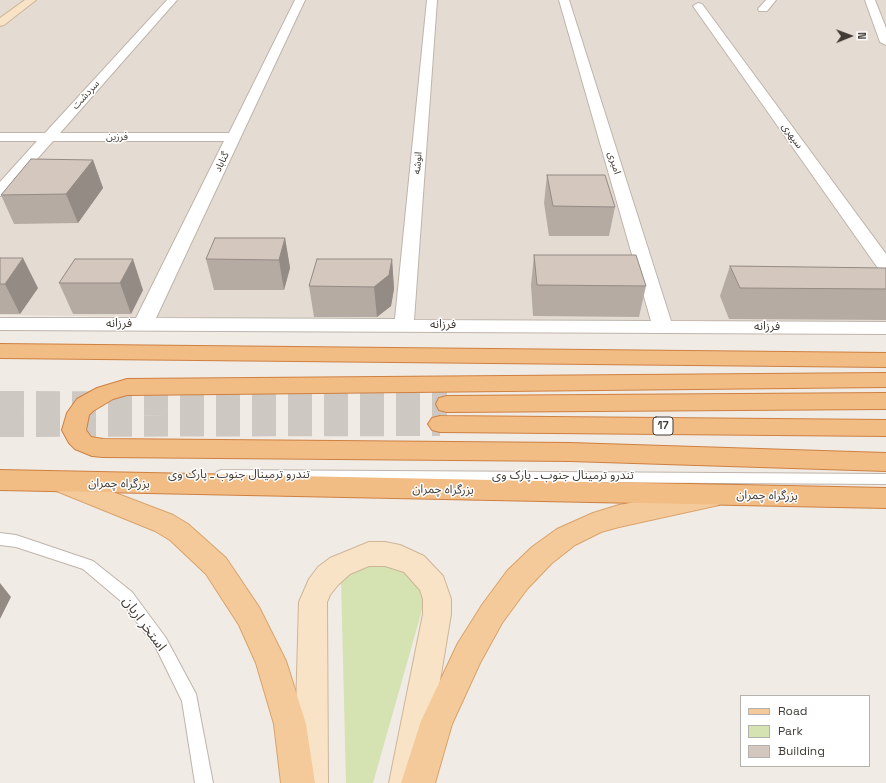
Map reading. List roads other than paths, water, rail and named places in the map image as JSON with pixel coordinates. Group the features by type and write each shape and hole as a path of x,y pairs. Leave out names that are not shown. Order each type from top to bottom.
{"highway":[{"path":"0,351 886,360"},
{"path":"886,380 127,387 105,393 85,405 78,413 74,430 77,437 83,443 92,447 103,448 570,452 886,462"},
{"name":"17","path":"886,400 444,414 886,428"},
{"name":"بزرگراه چمران","path":"0,480 63,483 886,498"}],"main road":[{"path":"0,23 31,0"},
{"path":"63,483 174,529 194,544 216,566 236,593 271,661 290,724 298,783"},
{"path":"418,783 437,721 469,653 492,614 517,580 542,555 566,537 592,524 619,516 723,495"},
{"path":"311,783 313,602 319,588 328,576 340,566 369,554 385,554 400,557 414,564 424,573 433,586 437,599 437,614 406,783"}],"street":[{"name":"سردشت","path":"0,191 172,0"},
{"name":"گناباد","path":"143,324 300,0"},
{"name":"انوشه","path":"404,325 432,0"},
{"name":"امیری","path":"564,0 663,327"},
{"path":"762,9 771,0"},
{"path":"870,0 886,42"},
{"name":"سپهری","path":"698,6 886,267"},
{"name":"فرزین","path":"0,137 233,138"},
{"name":"فرزانه","path":"0,324 886,328"}],"lane":[{"name":"تندرو ترمینال جنوب ـ پارک وی","path":"0,472 47,474 886,479"},
{"name":"استخر اریان","path":"0,539 16,541 88,565 127,597 161,643 190,700 204,783"}],"tunnel":[{"path":"0,403 447,404"},
{"path":"0,425 440,424"}]}
